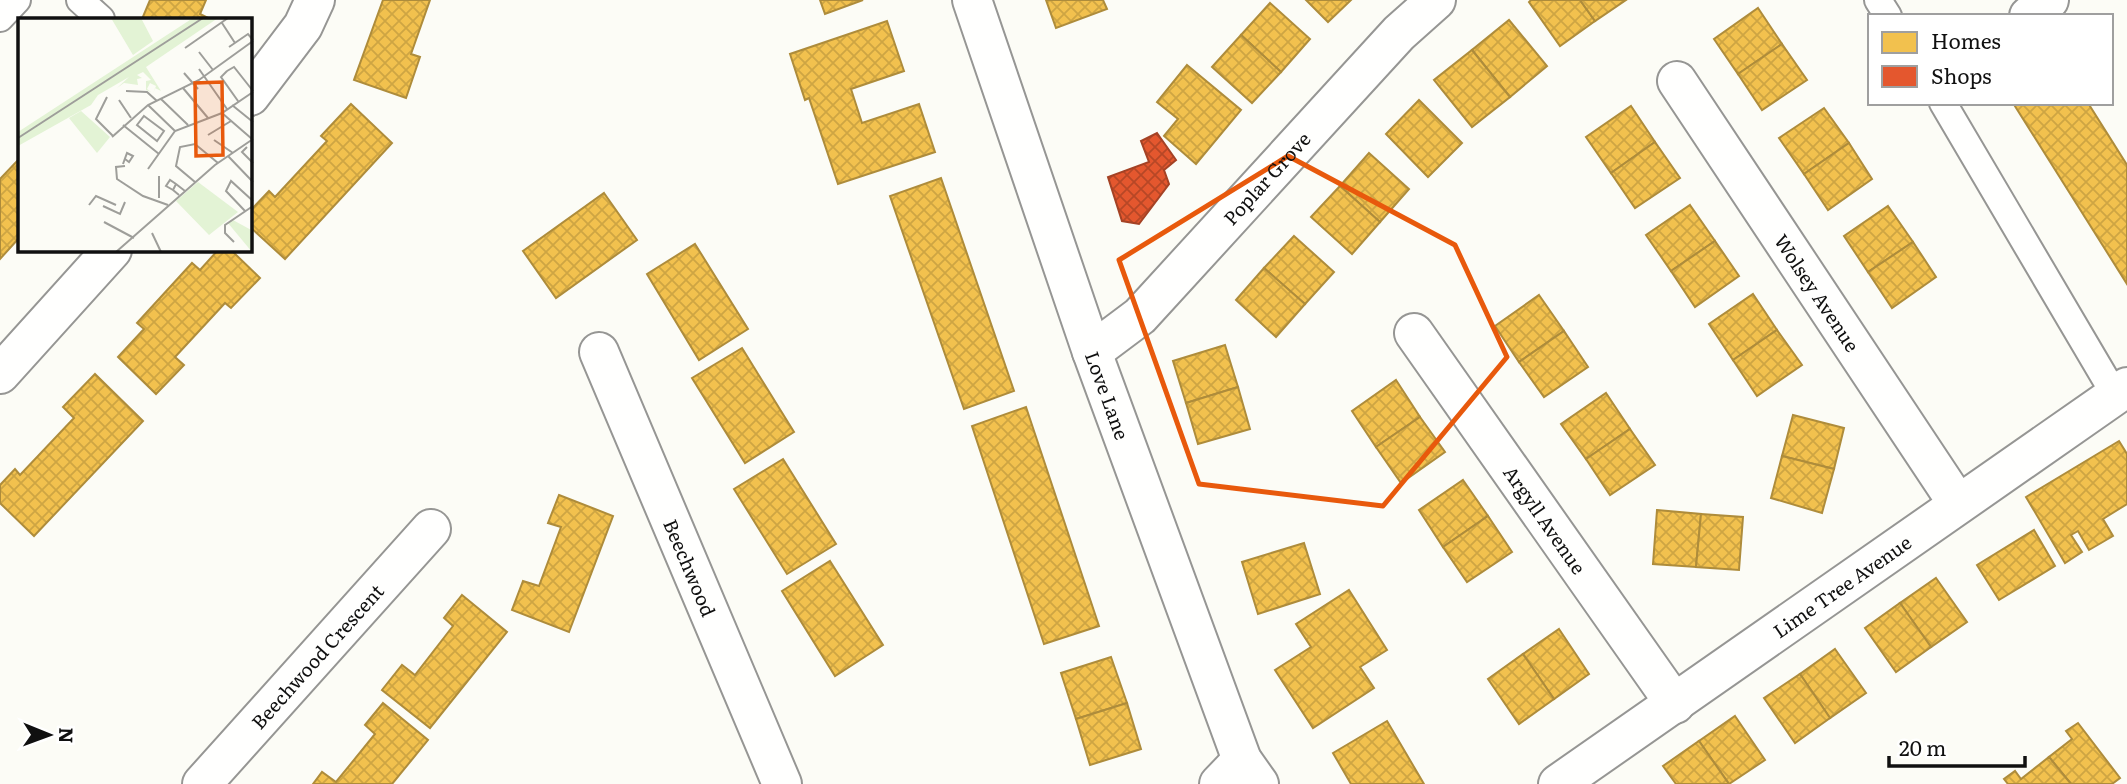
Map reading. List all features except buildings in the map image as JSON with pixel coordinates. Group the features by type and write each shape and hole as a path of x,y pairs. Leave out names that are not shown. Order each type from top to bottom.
{"street":[{"path":"252,93 303,26 315,0"},
{"name":"Love Lane","path":"972,0 1091,352 1240,776"},
{"name":"Poplar Grove","path":"1091,352 1140,316 1399,33 1436,0"},
{"path":"2032,14 2049,0"},
{"name":"Wolsey Avenue","path":"1677,80 1958,505"},
{"path":"0,374 110,252"},
{"name":"Argyll Avenue","path":"1414,333 1675,704"},
{"name":"Beechwood","path":"600,352 782,784"},
{"name":"Lime Tree Avenue","path":"1558,784 2121,391"},
{"name":"Beechwood Crescent","path":"202,784 431,529"}],"lane":[{"path":"0,18 17,0"},
{"path":"79,0 100,18"},
{"path":"1944,105 2121,391"}],"highlighted area":[{"path":"1288,156 1455,245 1507,357 1383,506 1199,484 1119,260"}]}
